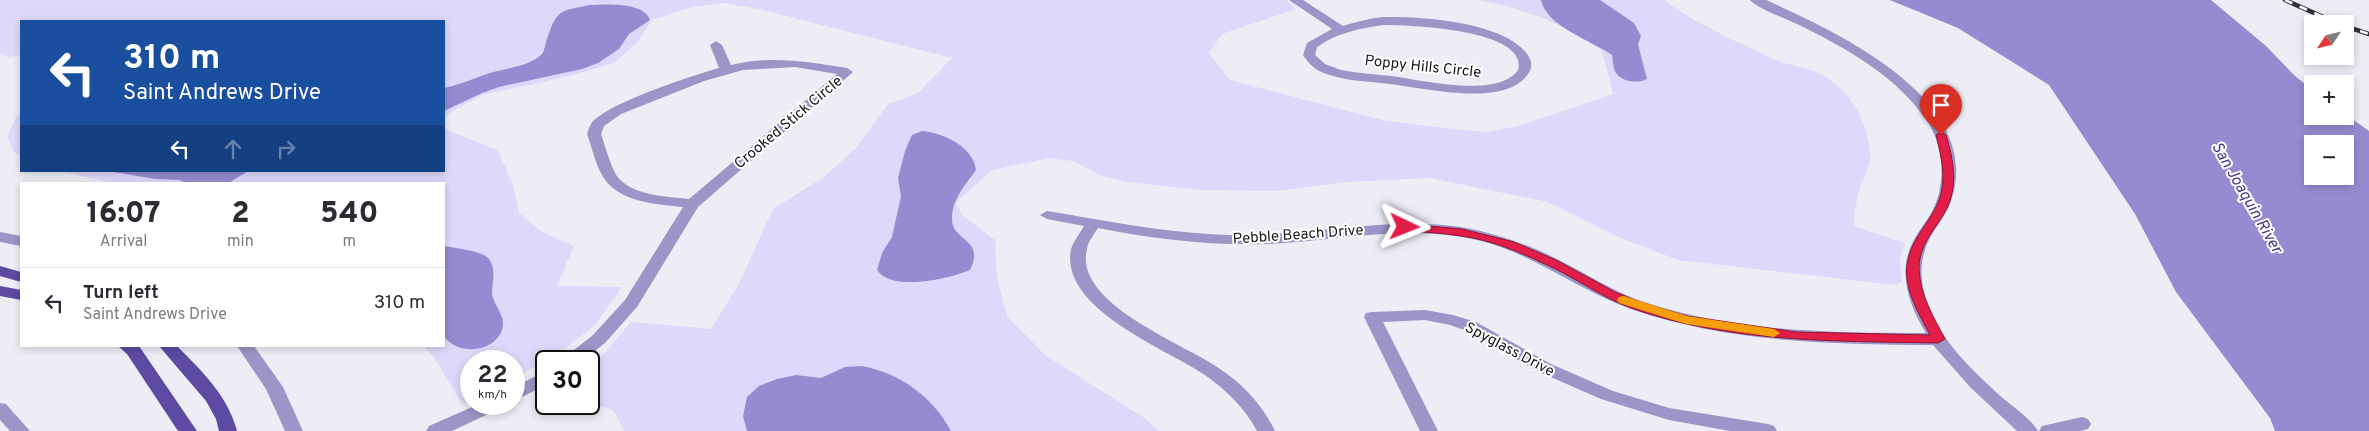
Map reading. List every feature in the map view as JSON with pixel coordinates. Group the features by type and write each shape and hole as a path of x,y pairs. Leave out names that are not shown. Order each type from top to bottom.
{"main road":[{"path":"0,271 20,277"},
{"path":"0,291 20,295"},
{"path":"128,347 133,350 188,431"},
{"path":"168,347 198,378 226,418 228,431"}],"street":[{"path":"1296,0 1343,31"},
{"path":"1756,0 1816,27 1869,58 1914,96 1937,128 1946,150 1949,179 1941,208 1921,237 1913,266 1918,299 1938,339 1969,376 2029,431"},
{"name":"Poppy Hills Circle","path":"1396,21 1473,30 1495,36 1512,44 1523,55 1526,66 1519,77 1507,84 1492,88 1468,90 1342,73 1324,68 1312,60 1309,50 1315,42 1343,31 1374,22 1396,21"},
{"path":"716,45 726,69"},
{"name":"Crooked Stick Circle","path":"585,350 599,339 631,303 692,204 847,72 810,64 780,62 726,69 616,111 602,120"},
{"path":"586,117 602,120 594,134 612,181 620,188 637,196 692,204"},
{"name":"Pebble Beach Drive","path":"1047,215 1158,235 1231,240 1268,239 1393,227 1447,230 1510,244 1552,262 1611,295 1644,308 1686,320 1796,336 1938,339"},
{"path":"1093,224 1082,240 1077,262 1084,284 1090,294 1115,314 1223,379 1252,408 1266,431"},
{"path":"0,237 20,241"},
{"name":"Spyglass Drive","path":"1429,431 1372,317 1425,315 1454,320 1470,326 1552,371 1607,395 1669,414 1744,429 1768,431"},
{"path":"246,347 274,387 294,431"},
{"path":"0,409 21,431"},
{"path":"435,431 471,415"},
{"path":"2048,431 2082,424"}],"shaded area":[{"path":"0,0 1286,0 1296,9 1222,34 1209,53 1230,80 1386,121 1488,132 1518,126 1613,94 1602,51 1588,41 1543,18 1495,3 1478,0 1664,0 1701,24 1771,58 1823,75 1844,92 1852,102 1865,126 1870,152 1868,166 1860,188 1853,226 1905,243 1900,258 1902,282 1895,285 1678,260 1616,236 1548,202 1430,178 1346,182 1276,191 1201,190 1127,182 1099,175 1073,161 1050,158 992,170 956,202 962,215 995,240 997,277 1007,316 1045,355 1146,419 1159,431 624,431 614,411 600,406 600,358 631,322 711,329 739,284 773,209 824,177 855,149 888,104 918,93 952,58 759,9 723,3 692,7 652,20 637,43 614,63 570,76 482,95 454,110 445,117 445,20 20,20 20,55 8,57 0,53"},
{"path":"20,114 20,155 14,152 7,137 16,117"},
{"path":"445,129 498,150 513,185 519,213 542,232 574,246 557,286 622,287 595,325 563,350 535,350 535,367 525,372 525,350 460,350 460,400 435,359 425,347 445,347 445,182 109,182 63,172 445,172"}],"water":[{"path":"1541,0 1600,0 1634,23 1641,36 1638,44 1647,79 1634,82 1621,78 1614,69 1612,55 1561,25 1545,10"},
{"name":"San Joaquin River","path":"1890,0 2211,0 2266,46 2304,83 2304,125 2354,125 2354,120 2369,131 2369,431 2275,431 2270,418 2176,292 2135,214 2049,85 1958,28"},
{"path":"590,5 624,5 641,10 647,14 650,20 629,34 619,49 598,63 582,69 499,87 445,111 445,88 522,65 536,59 543,52 550,29 557,17 566,10"},
{"path":"922,131 930,132 956,142 969,154 974,162 976,170 954,204 952,218 953,226 957,232 971,246 974,252 974,260 970,270 948,277 921,282 895,281 884,277 877,270 882,253 892,237 901,196 898,178 905,151 912,135"},
{"path":"115,172 246,172 230,182 184,182"},
{"path":"445,246 480,253 488,258 493,270 492,292 503,320 501,333 496,340 488,345 469,349 451,343 445,337"},
{"path":"862,366 889,374 914,388 935,407 951,431 747,431 743,416 747,397 759,386 777,379 796,375 821,378 845,367"}],"railway":[{"path":"2285,0 2319,15"},
{"path":"2354,29 2369,34"}],"slow traffic":[{"path":"1624,300 1662,314 1686,320 1774,333"}],"route":[{"path":"1405,227 1462,232 1510,244 1552,262 1611,295 1662,314 1686,320 1796,336 1938,339 1925,317 1918,299 1913,266 1915,251 1921,237 1941,208 1947,194 1949,165 1941,135"}]}
